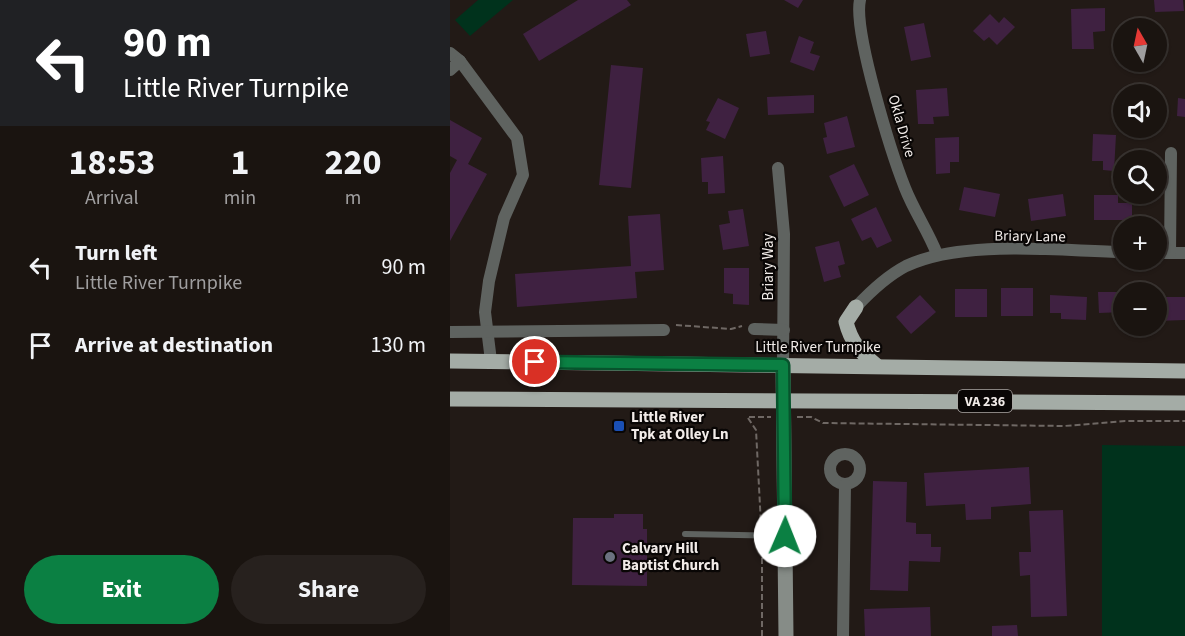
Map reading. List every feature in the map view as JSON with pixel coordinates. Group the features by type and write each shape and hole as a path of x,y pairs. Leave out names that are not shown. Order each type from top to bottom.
{"main road":[{"path":"856,307 846,322 850,338 861,353 876,365"},
{"name":"Little River Turnpike","path":"450,361 1185,371"},
{"path":"783,365 786,636"},
{"name":"VA 236","path":"450,399 1185,403"}],"street":[{"name":"Okla Drive","path":"860,0 860,30 895,160 905,190 937,254"},
{"path":"450,53 460,62 518,138 523,176 504,218 489,281 485,312 491,361"},
{"path":"450,70 460,62"},
{"path":"1171,153 1170,253 1185,253"},
{"name":"Briary Way","path":"778,168 783,210 783,365"},
{"name":"Briary Lane","path":"856,307 873,290 904,267 937,254 978,250 1113,252"},
{"path":"751,326 784,330"},
{"path":"450,332 664,330"},
{"path":"843,636 845,485"}],"lane":[{"path":"685,534 785,536"}],"path":[{"path":"664,330 668,325 730,329 751,326"},
{"path":"752,400 747,420 756,430 762,535 762,636"},
{"path":"811,417 821,423 1065,426 1146,420 1185,421"}],"green space":[{"path":"478,0 513,0 470,36 455,20"},
{"path":"1102,445 1185,446 1185,636 1102,636"}],"building":[{"path":"578,0 627,0 631,5 539,61 523,34"},
{"path":"784,0 803,0 798,8"},
{"path":"1154,0 1183,0 1184,11 1155,12"},
{"path":"1105,8 1105,31 1093,32 1094,49 1072,49 1071,9"},
{"path":"990,14 999,23 1004,17 1015,27 997,45 989,37 984,41 973,31"},
{"path":"924,23 931,57 911,61 904,27"},
{"path":"766,31 770,54 750,57 746,34"},
{"path":"799,36 814,42 810,53 820,56 814,71 790,62"},
{"path":"611,65 643,68 631,188 599,185"},
{"path":"947,88 949,116 933,117 934,124 918,124 916,90"},
{"path":"814,95 814,113 768,115 767,97"},
{"path":"718,98 739,108 725,139 706,130 710,122 706,121"},
{"path":"1178,98 1185,99 1185,117 1177,116"},
{"path":"847,116 855,147 827,154 823,138 827,137 824,123"},
{"path":"450,120 482,138 468,164 487,174 450,241 450,173 457,160 450,156"},
{"path":"1093,134 1113,135 1113,138 1116,138 1113,171 1103,170 1103,161 1092,161"},
{"path":"959,137 959,162 950,162 950,173 936,174 935,138"},
{"path":"723,156 725,193 708,194 708,182 702,182 701,158"},
{"path":"854,164 869,195 844,207 829,176"},
{"path":"964,187 1000,194 995,217 959,210"},
{"path":"1063,194 1066,216 1031,221 1028,199"},
{"path":"1094,195 1113,195 1113,204 1132,204 1132,216 1113,216 1113,220 1094,220"},
{"path":"876,207 892,241 877,248 871,237 862,241 851,219"},
{"path":"743,209 749,246 723,250 719,225 730,223 728,211"},
{"path":"660,214 664,270 635,272 637,298 517,307 515,274 631,266 628,216"},
{"path":"839,241 845,264 838,266 841,277 824,282 815,247"},
{"path":"724,268 749,268 749,305 733,304 733,294 724,293"},
{"path":"1001,288 1033,288 1033,316 1001,316"},
{"path":"955,289 987,289 987,317 955,317"},
{"path":"1098,292 1113,292 1113,312 1099,313"},
{"path":"920,295 936,312 911,334 896,317"},
{"path":"1050,295 1087,297 1086,320 1061,319 1061,313 1050,313"},
{"path":"1167,297 1185,297 1185,320 1167,321"},
{"path":"1029,467 1031,504 991,507 991,519 966,520 965,504 926,506 924,473"},
{"path":"873,481 907,482 906,522 916,523 916,534 931,534 931,547 941,547 940,562 909,561 908,591 870,590"},
{"path":"1063,510 1067,616 1031,617 1030,575 1020,576 1019,552 1031,552 1029,511"},
{"name":"Calvary Hill Baptist Church","path":"614,514 643,514 643,529 647,529 647,586 572,585 573,518 614,518"},
{"path":"930,607 931,636 865,636 864,609"},
{"path":"1017,625 1018,636 992,636 992,626"}],"place":[{"name":"Little River Tpk at Olley Ln","path":"619,426"},
{"name":"Calvary Hill Baptist Church","path":"610,557"}],"route":[{"path":"535,362 783,365 786,447 785,536"}]}
